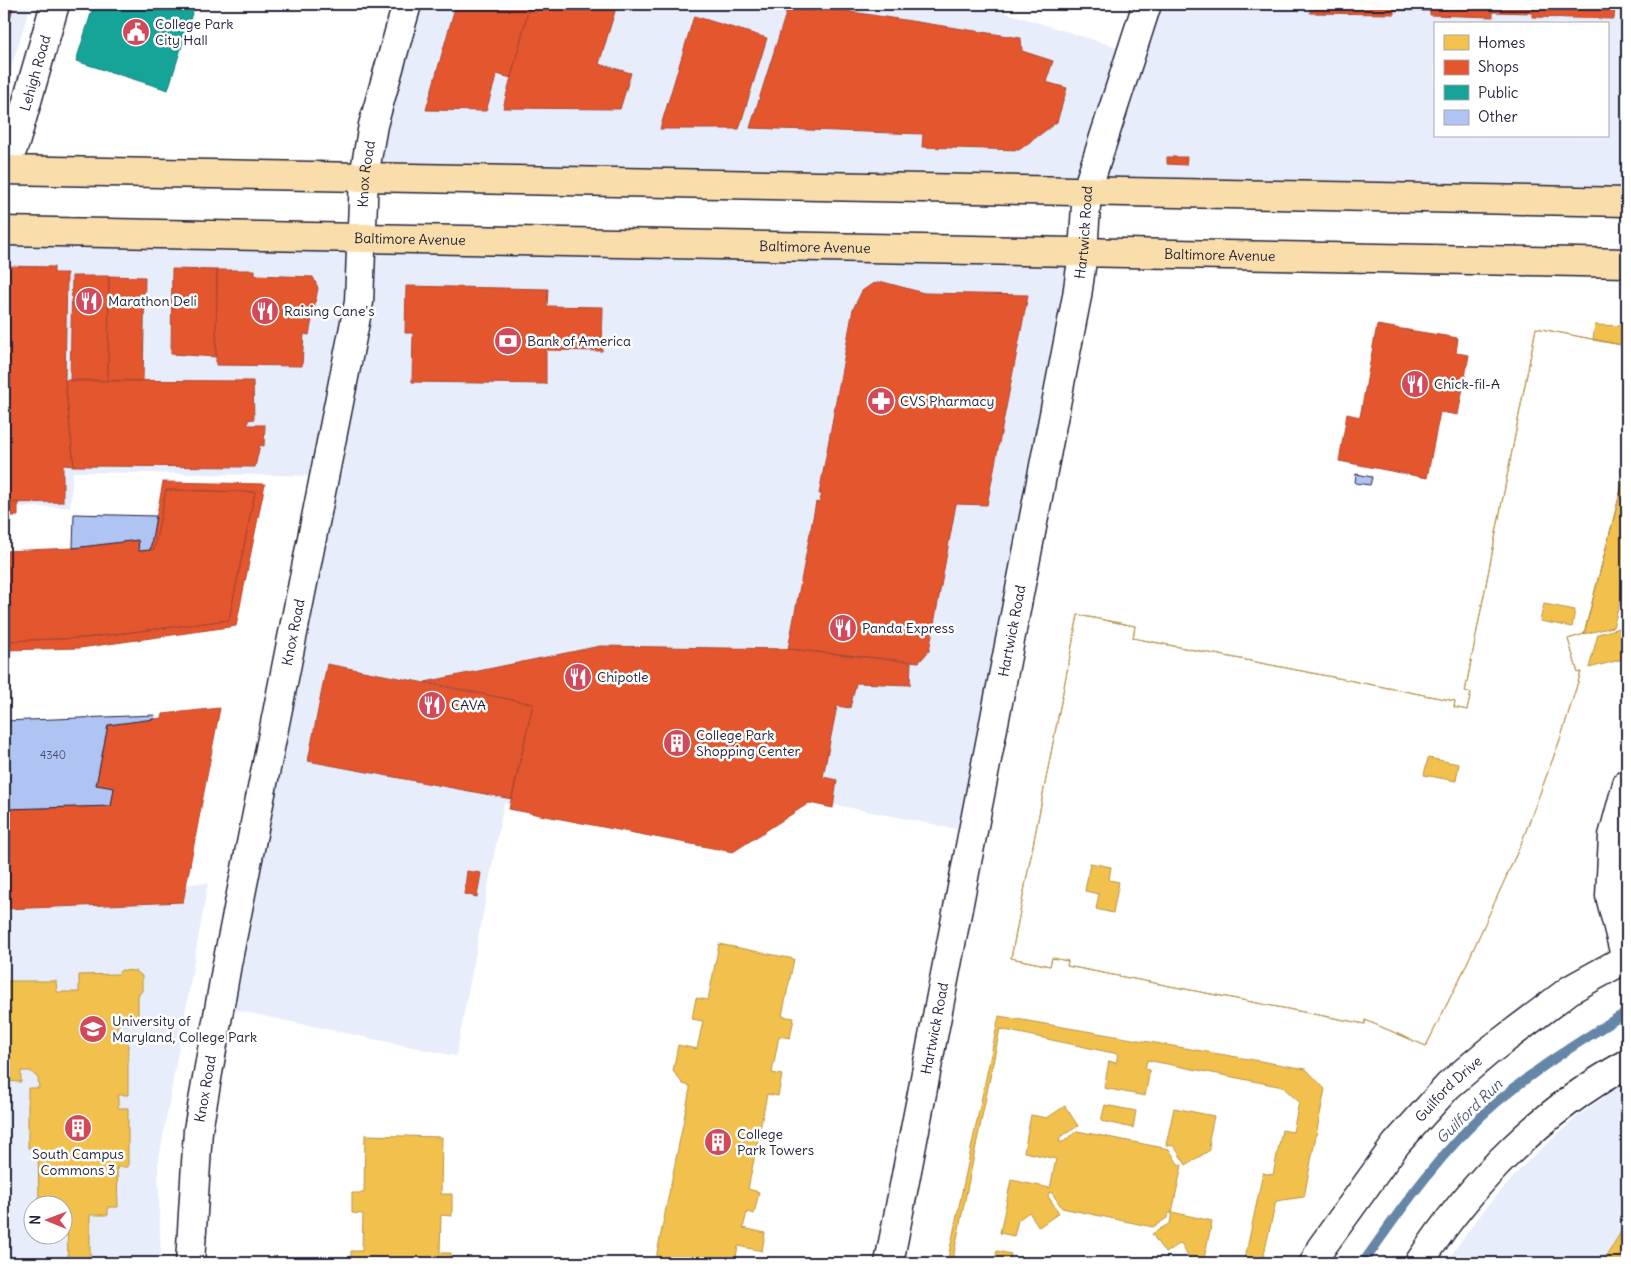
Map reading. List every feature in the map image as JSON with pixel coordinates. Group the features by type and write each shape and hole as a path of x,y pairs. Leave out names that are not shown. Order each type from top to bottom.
{"main road":[{"path":"4,170 1627,202"},
{"name":"Baltimore Avenue","path":"4,231 1627,263"}],"street":[{"name":"Lehigh Road","path":"4,170 15,143 55,4"},
{"name":"Knox Road","path":"190,1263 198,1130 227,964 359,302 364,176 373,125 408,4"},
{"name":"Hartwick Road","path":"889,1263 1077,296 1083,253 1087,190 1147,4"},
{"path":"1626,959 1610,896 1613,836 1627,784"},
{"name":"Guilford Drive","path":"1314,1263 1321,1248 1390,1151 1448,1086 1489,1050 1571,989 1626,959"},
{"path":"1419,1263 1437,1236 1474,1189 1513,1149 1582,1093 1627,1064"}],"shaded area":[{"path":"4,4 31,4 4,91"},
{"path":"408,4 978,4 1132,52 1147,4 1627,4 1627,202 364,176"},
{"name":"College Park Shopping Center","path":"4,231 1083,253 972,832 812,800 736,850 504,803 456,1056 221,1007 324,476 73,472 70,507 4,507"},
{"name":"University of Maryland, College Park","path":"208,883 158,1165 161,1263 4,1263 4,893"},
{"path":"1627,1081 1627,1263 1445,1263 1484,1210 1526,1163 1579,1115"}],"building: Homes":[{"path":"1595,325 1627,326 1627,346 1593,340"},
{"path":"1536,328 1627,346 1627,466 1584,634 1568,639 1578,673 1581,672 1561,737 1521,844 1463,972 1426,1046 1365,1020 1365,1024 1067,966 1068,961 1052,958 1050,966 1011,958 1078,615 1135,626 1133,638 1455,701 1454,707 1467,710 1471,693 1465,692","holes":["1544,604 1575,610 1572,627 1540,621","1428,758 1459,764 1456,781 1424,775","1090,863 1111,867 1109,880 1119,882 1113,913 1096,909 1099,894 1085,891"]},
{"path":"1536,328 1627,346 1627,466 1584,634 1568,639 1578,673 1581,672 1561,737 1521,844 1463,972 1426,1046 1365,1020 1365,1024 1067,966 1068,961 1052,958 1050,966 1011,958 1078,615 1135,626 1133,638 1455,701 1454,707 1467,710 1471,693 1465,692"},
{"path":"1627,466 1627,578 1613,627 1584,634"},
{"path":"1627,626 1627,658 1589,668 1598,634"},
{"name":"College Park Towers","path":"719,944 794,959 782,1016 794,1018 790,1038 779,1036 772,1073 782,1075 778,1096 767,1094 748,1189 759,1192 754,1214 747,1212 743,1228 765,1233 762,1251 738,1246 735,1263 655,1263 690,1089 690,1086 683,1084 673,1071 678,1045 697,1049 703,1021 692,1019 696,998 708,1000"},
{"name":"South Campus Commons 3","path":"121,970 136,971 142,976 142,991 138,995 138,1024 118,1024 117,1036 128,1036 128,1095 118,1095 118,1108 128,1108 128,1167 117,1167 118,1207 108,1207 108,1215 90,1215 90,1261 108,1260 111,1263 49,1263 49,1261 68,1261 68,1244 72,1244 72,1194 39,1194 38,1148 28,1148 28,1088 39,1088 38,1078 30,1071 21,1071 21,1082 4,1081 4,981 56,981 57,992 79,992 79,975 118,974"},
{"path":"999,1016 1306,1069 1325,1089 1304,1197 1276,1201 1262,1263 947,1263"},
{"path":"1000,1029 1118,1054 1116,1063 1109,1061 1104,1088 1145,1096 1150,1070 1145,1069 1147,1060 1283,1087 1299,1102 1293,1132 1282,1130 1273,1175 1263,1173 1244,1263 1203,1263 1212,1221 1172,1212 1182,1165 1178,1164 1169,1149 1077,1131 1063,1142 1059,1142 1060,1137 1078,1126 1065,1106 1047,1118 1031,1115 1024,1152 1056,1159 1050,1188 1011,1180 1000,1233 1014,1236 1018,1220 1029,1212 1039,1227 1059,1213 1048,1196 1049,1192 1052,1193 1062,1208 1153,1227 1167,1218 1169,1213 1172,1213 1170,1223 1152,1234 1165,1253 1181,1243 1189,1257 1188,1263 1009,1263 1011,1254 997,1251 994,1263 952,1263","holes":["1105,1105 1136,1111 1133,1128 1101,1121","1174,1108 1214,1116 1209,1139 1210,1150 1186,1165 1174,1146 1166,1145"]},
{"path":"365,1135 442,1137 441,1194 452,1194 452,1216 441,1215 440,1253 451,1253 451,1263 351,1263 351,1251 362,1251 363,1214 352,1213 352,1193 364,1193"},
{"path":"1624,1227 1627,1229 1627,1263 1602,1263"}],"building: Shops":[{"path":"4,4 14,4 4,41"},
{"path":"456,4 530,4 511,78 497,74 486,111 426,110"},
{"path":"530,4 600,4 616,8 599,64 631,73 620,109 503,108"},
{"path":"1310,4 1430,4 1430,11 1394,10 1394,14 1310,13"},
{"path":"1430,4 1493,4 1493,17 1430,15"},
{"path":"1493,4 1532,4 1532,13 1493,12"},
{"path":"1532,4 1615,4 1614,19 1532,17"},
{"path":"788,7 820,12 820,7 1021,38 1022,51 1053,61 1046,82 1067,88 1057,122 1019,150 922,147 923,134 750,128"},
{"path":"694,16 767,38 739,129 660,129"},
{"path":"1167,157 1187,157 1186,165 1167,164"},
{"path":"4,266 54,267 54,273 67,273 65,380 74,466 63,465 63,502 4,503"},
{"path":"172,269 217,270 216,357 171,354"},
{"name":"Raising Cane's","path":"217,270 255,270 255,275 313,277 318,288 309,335 304,334 302,366 216,365"},
{"path":"72,276 109,276 108,381 70,381"},
{"path":"109,276 145,277 143,381 108,381"},
{"path":"883,282 924,293 1028,295 987,505 956,504 929,651 919,662 788,649 816,502 819,503 822,494 819,494 853,309 862,291 872,284"},
{"name":"Bank of America","path":"406,286 548,289 547,306 603,307 602,351 546,350 546,384 412,382 413,333 405,333"},
{"name":"Chick-fil-A","path":"1377,325 1458,338 1456,353 1469,355 1458,415 1440,412 1427,478 1339,461 1347,414 1360,417"},
{"path":"65,380 253,381 254,419 248,420 248,425 265,425 264,446 260,445 255,467 74,466"},
{"path":"163,482 265,484 236,626 80,648 4,650 4,641 84,638 229,620 255,492 166,490 154,549 150,550"},
{"path":"166,490 255,492 229,620 84,638 4,641 4,551 73,548 138,540 139,551 154,549"},
{"path":"18,502 18,516 5,516 6,503"},
{"name":"College Park Shopping Center","path":"600,646 788,649 911,662 910,685 856,683 850,708 837,706 823,777 837,780 833,808 809,803 733,852 509,809 533,704 425,682"},
{"path":"327,664 533,704 512,799 308,761"},
{"path":"220,708 183,902 4,909 4,809 111,806 114,788 96,785 108,725 162,718 163,714"},
{"path":"467,871 481,873 477,897 464,894"}],"building: Public":[{"name":"College Park City Hall","path":"94,4 195,4 168,90 76,61"}],"building: Other":[{"path":"1356,474 1372,477 1370,485 1355,483"},
{"path":"74,514 156,516 150,550 139,551 138,540 73,548"},
{"path":"155,715 154,719 108,725 96,785 114,788 111,806 4,809 4,721"}],"waterway":[{"name":"Guilford Run","path":"1363,1263 1426,1177 1468,1129 1524,1080 1627,1012"}],"place":[{"name":"College Park City Hall","path":"136,32"},
{"name":"Marathon Deli","path":"89,301"},
{"name":"Raising Cane's","path":"265,311"},
{"name":"Bank of America","path":"508,341"},
{"name":"Chick-fil-A","path":"1415,384"},
{"name":"CVS Pharmacy","path":"881,401"},
{"name":"Panda Express","path":"843,628"},
{"name":"Chipotle","path":"578,677"},
{"name":"CAVA","path":"432,705"},
{"name":"College Park Shopping Center","path":"677,743"},
{"name":"University of Maryland, College Park","path":"93,1029"},
{"name":"South Campus Commons 3","path":"78,1128"},
{"name":"College Park Towers","path":"718,1142"}]}
